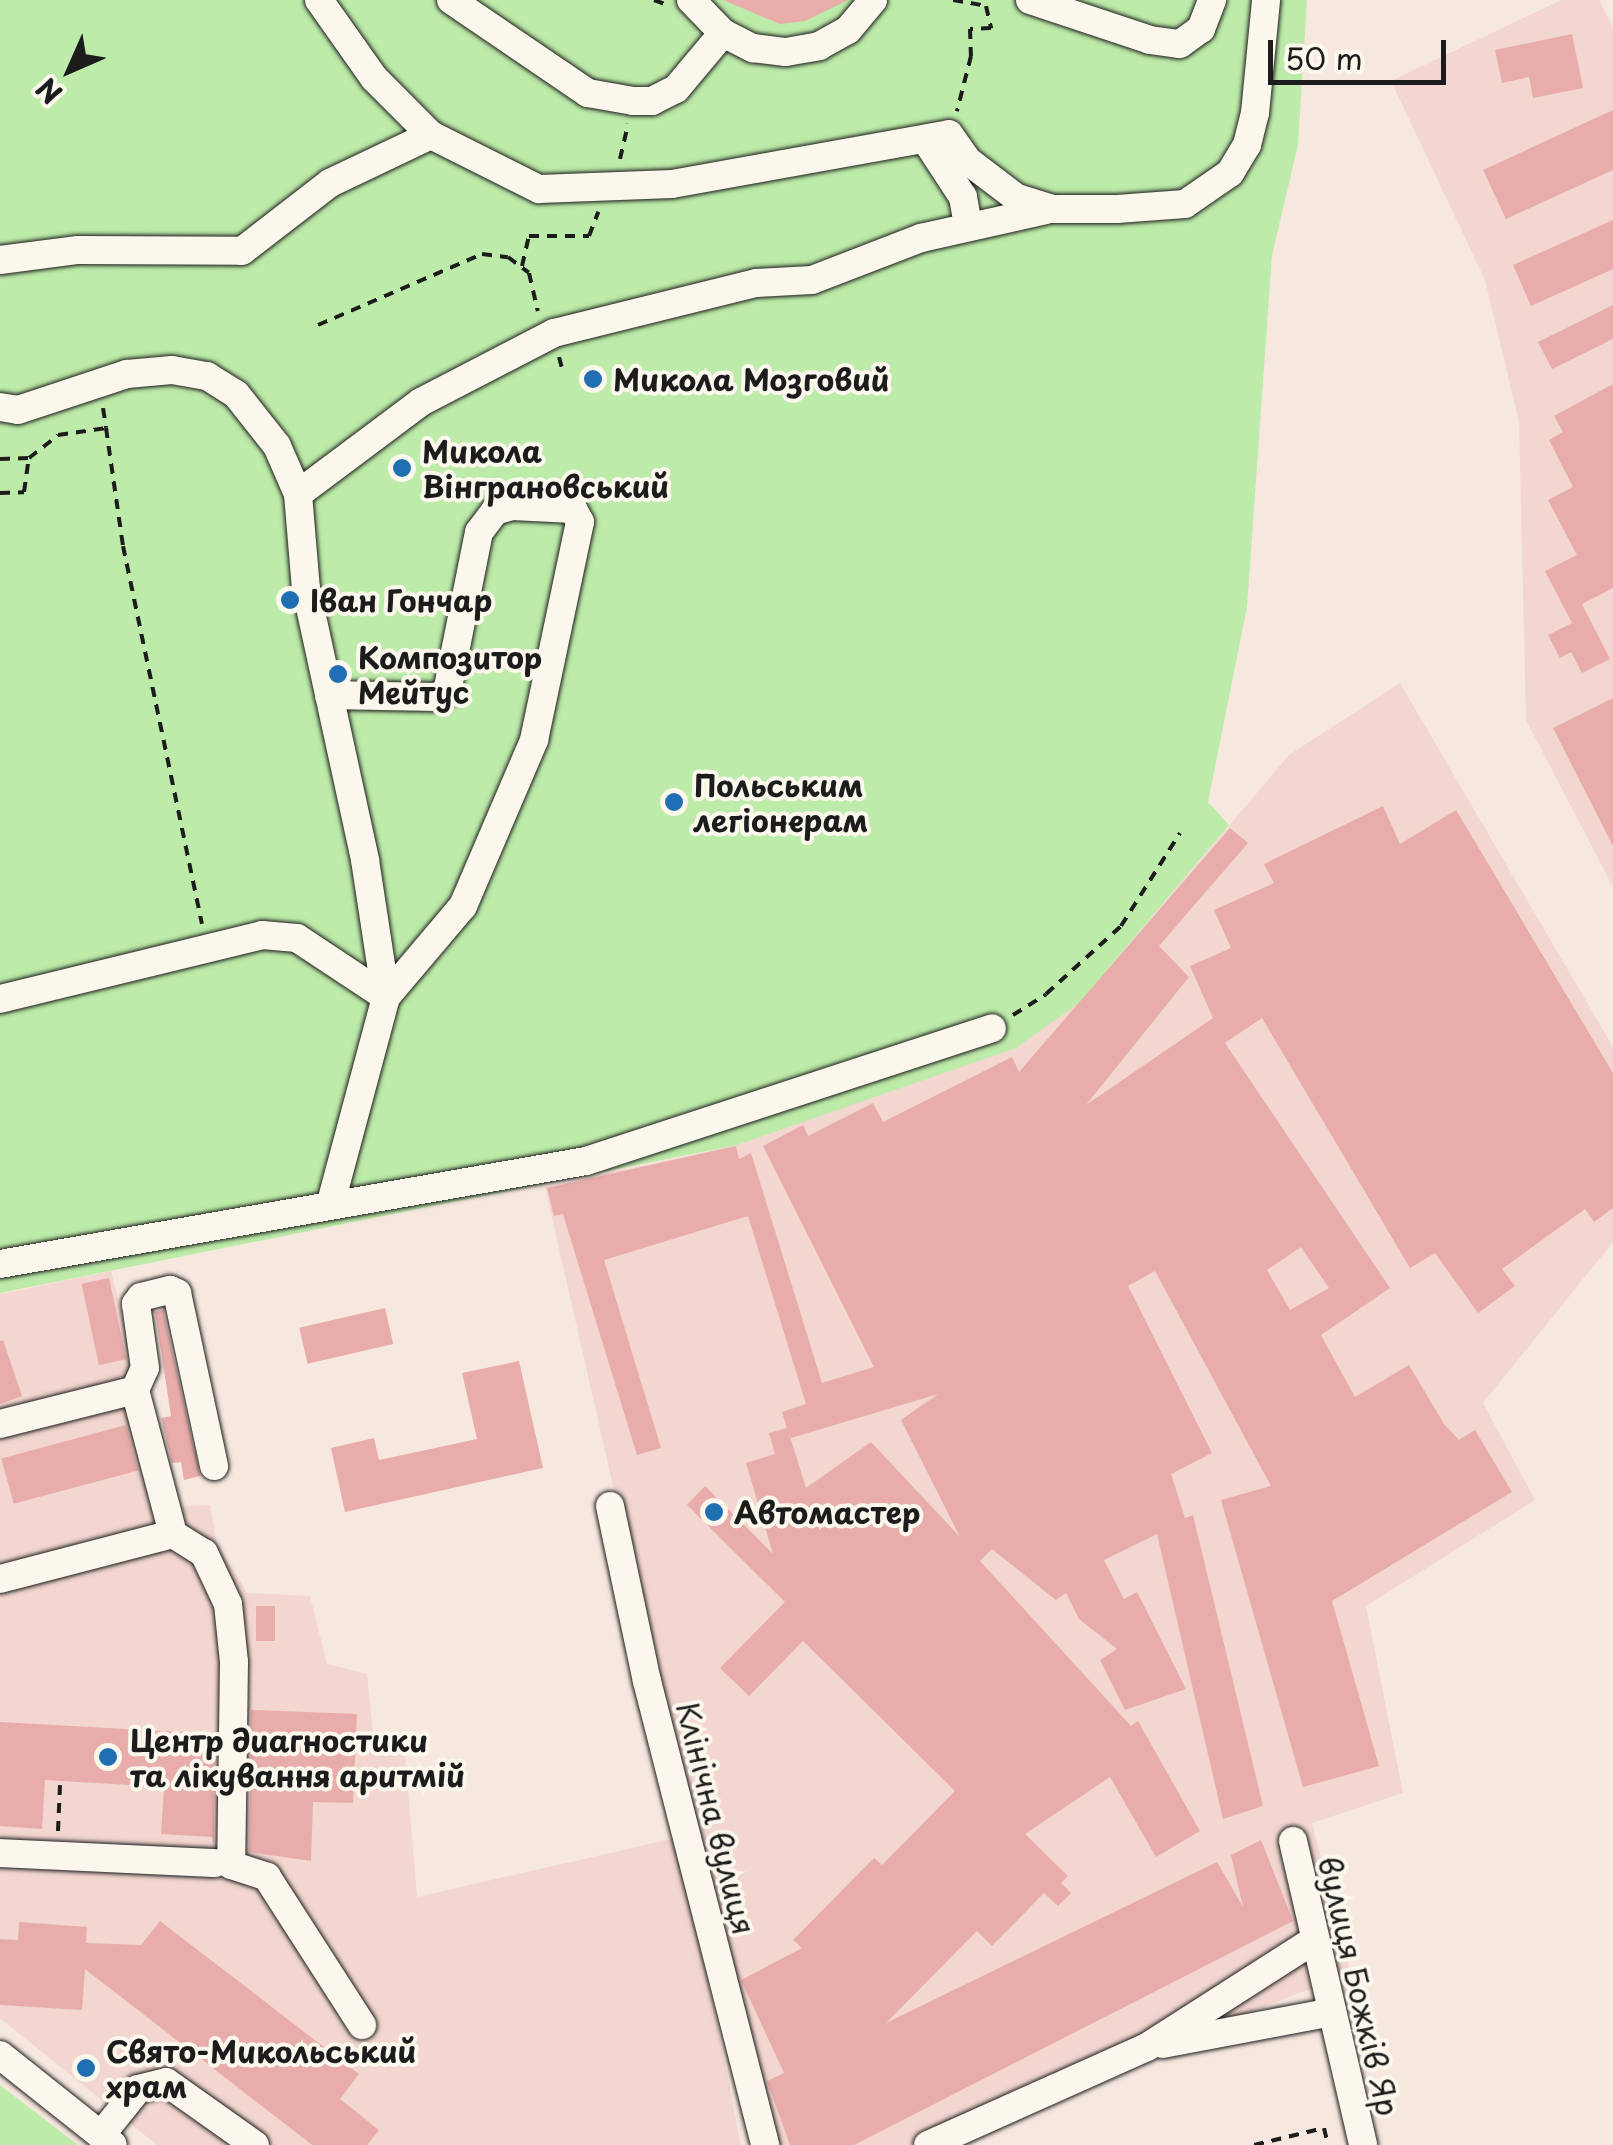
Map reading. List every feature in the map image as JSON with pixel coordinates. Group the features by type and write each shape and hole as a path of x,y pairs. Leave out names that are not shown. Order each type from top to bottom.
{"street":[{"path":"319,0 374,78 431,134 540,189 672,184 949,134 968,162 1017,198 1052,209"},
{"path":"451,0 588,93 632,101 652,101 676,89 723,34"},
{"path":"691,0 723,34 753,48 786,52 818,46 848,30 873,0"},
{"path":"1030,0 1150,40 1180,44 1201,29 1212,0"},
{"path":"298,494 421,402 514,352 633,310 756,283 812,280 968,226 1052,209 1185,204 1230,174 1248,145 1255,113 1259,1"},
{"path":"0,260 78,250 242,251 342,175 431,134"},
{"path":"925,139 963,197 968,226"},
{"path":"0,407 18,410 128,374 172,370 207,376 236,394 257,420 298,494 306,589 386,997"},
{"path":"329,695 436,698 447,692 479,532 495,512 512,506 573,509 580,522 534,740 463,906 386,997 330,1206"},
{"path":"0,999 262,935 297,938 386,997"},
{"path":"0,1264 586,1161 992,1028"},
{"path":"214,1466 176,1293 170,1290 141,1297 136,1304 145,1368 135,1390 173,1534 204,1553 228,1604 236,1702 231,1865 267,1877 362,2025"},
{"path":"0,1424 135,1390"},
{"name":"Клінічна вулиця","path":"610,1506 647,1682 765,2145"},
{"path":"0,1579 173,1534"},
{"name":"вулиця Божків Яр","path":"1294,1841 1313,1941 1362,2145"},
{"path":"0,1853 215,1864"},
{"path":"928,2145 1147,2046 1313,1941"},
{"path":"1147,2046 1332,2012"},
{"path":"0,2055 107,2140 138,2089 166,2082 255,2145"}],"path":[{"path":"953,0 986,6 991,28 970,29 971,56 956,112"},
{"path":"622,154 628,125"},
{"path":"521,268 529,236 589,236 591,216"},
{"path":"318,325 460,259 495,255 521,268 540,300 534,328 514,352"},
{"path":"0,459 29,458 58,435 106,428 123,546 207,949"},
{"path":"0,493 24,492 29,458"},
{"path":"992,1028 1046,994 1122,926 1180,833"},
{"path":"1254,2145 1324,2128 1328,2145"}],"shaded area":[{"path":"1561,0 1599,0 1613,28 1613,887 1526,720 1519,422 1485,280 1391,81"},
{"path":"1400,683 1613,1047 1613,1242 1483,1403 1535,1500 1366,1606 1403,1793 1312,1823 1351,1973 908,2145 763,2145 545,1187 737,1145 1079,1003 1289,755"},
{"path":"111,1271 169,1507 210,1505 217,1543 247,1593 310,1596 327,1664 367,1674 373,1733 403,1732 417,1897 680,1837 741,2145 157,2145 0,2018 0,1294"}],"green space":[{"path":"0,0 1307,0 1298,145 1272,255 1247,607 1208,802 1229,825 1079,1003 1016,1048 737,1145 0,1293"},
{"path":"0,2085 78,2145 0,2145"}],"building":[{"path":"723,0 848,0 805,21 780,24"},
{"path":"1572,34 1583,88 1533,98 1529,77 1502,83 1495,50"},
{"path":"1613,110 1613,170 1506,219 1483,170"},
{"path":"1613,220 1613,269 1531,306 1513,265"},
{"path":"1613,305 1613,339 1552,369 1538,342"},
{"path":"1613,384 1613,588 1582,604 1610,659 1582,673 1571,652 1560,658 1548,635 1572,623 1545,571 1577,555 1548,500 1573,487 1549,440 1563,432 1554,416"},
{"path":"1613,698 1613,846 1553,728"},
{"path":"1383,806 1400,844 1456,810 1613,1073 1613,1208 1594,1222 1585,1209 1502,1269 1515,1286 1478,1313 1435,1253 1410,1268 1262,1018 1225,1043 1390,1288 1321,1335 1355,1397 1409,1365 1444,1424 1459,1440 1475,1430 1512,1492 1332,1601 1379,1766 1303,1787 1221,1500 1271,1486 1155,1271 1128,1286 1212,1453 1171,1474 1185,1518 1193,1515 1263,1806 1223,1819 1157,1534 1104,1560 1124,1599 1137,1592 1186,1689 1125,1710 1100,1660 1117,1649 1079,1619 1066,1593 1056,1600 992,1549 980,1561 1131,1726 1138,1721 1200,1831 1156,1857 1110,1777 1025,1834 1068,1876 1061,1883 1071,1893 1058,1906 1044,1893 992,1946 977,1931 886,2023 1217,1862 1243,1907 1231,1855 1261,1840 1293,1921 854,2145 790,2145 767,2081 784,2073 741,1980 802,1948 793,1940 874,1858 882,1865 955,1791 803,1641 749,1696 720,1668 785,1602 687,1505 705,1486 773,1554 746,1463 775,1454 769,1433 787,1428 782,1412 806,1404 748,1216 604,1260 661,1448 637,1455 563,1214 554,1216 547,1188 736,1146 739,1159 751,1153 822,1383 874,1367 763,1146 803,1125 808,1136 873,1103 883,1122 1012,1057 1019,1072 1230,828 1248,843 1159,946 1189,977 1086,1105 1213,1018 1190,966 1231,948 1214,910 1274,883 1264,864","holes":["1301,1247 1329,1288 1290,1310 1267,1270","938,1394 901,1420 960,1537 871,1442 806,1488 788,1430 791,1438"]},
{"path":"109,1278 126,1359 99,1365 82,1284"},
{"path":"385,1308 393,1344 308,1364 299,1328"},
{"path":"163,1310 200,1476 184,1480 181,1462 172,1463 161,1418 171,1416 155,1312"},
{"path":"3,1340 22,1396 0,1404 0,1341"},
{"path":"519,1361 543,1468 345,1512 331,1448 374,1438 379,1460 477,1439 462,1373"},
{"path":"126,1425 138,1470 14,1504 1,1458"},
{"path":"256,1606 275,1606 275,1641 256,1641"},
{"path":"251,1710 357,1714 353,1803 313,1802 311,1861 249,1852"},
{"name":"Центр диагностики та лікування аритмій","path":"0,1722 215,1734 214,1845 212,1837 161,1834 164,1787 45,1780 42,1829 0,1826"},
{"path":"160,1921 359,2074 340,2099 379,2130 367,2145 312,2145 85,1969 82,2010 0,2005 0,1939 18,1940 19,1922 87,1927 86,1943 141,1945"}],"place":[{"name":"Микола Мозговий","path":"593,379"},
{"name":"Микола Вінграновський","path":"402,468"},
{"name":"Іван Гончар","path":"290,600"},
{"name":"Композитор Мейтус","path":"338,674"},
{"name":"Польським легіонерам","path":"674,802"},
{"name":"Автомастер","path":"714,1512"},
{"name":"Центр диагностики та лікування аритмій","path":"108,1757"},
{"name":"Свято-Микольський храм","path":"86,2068"}]}
